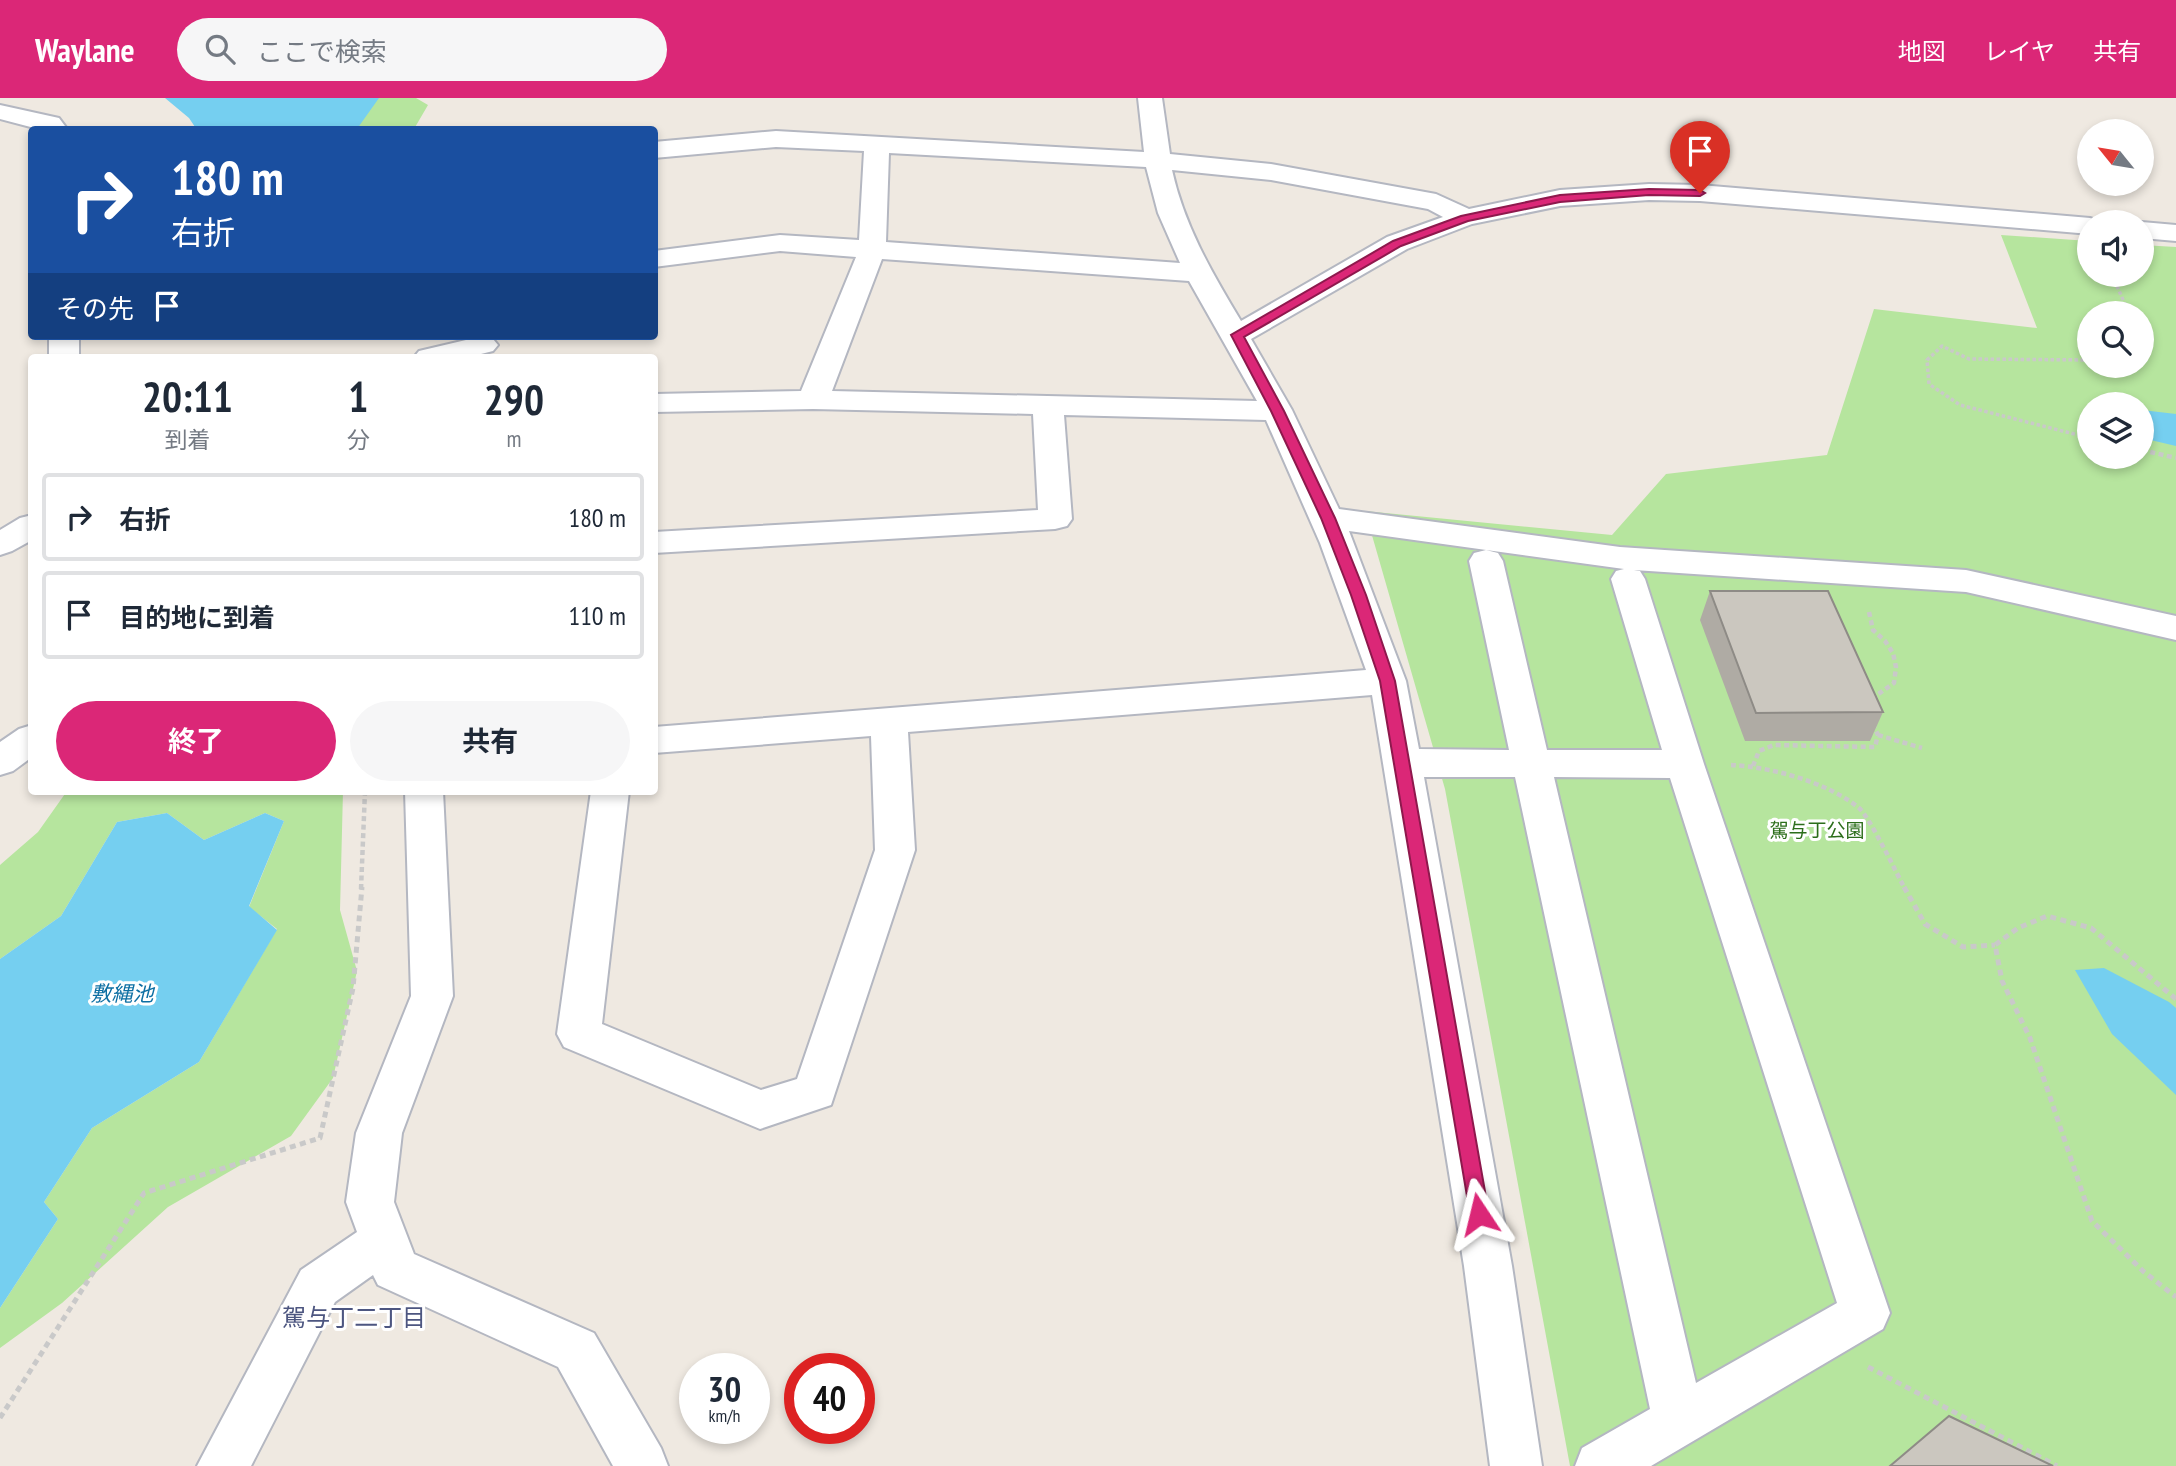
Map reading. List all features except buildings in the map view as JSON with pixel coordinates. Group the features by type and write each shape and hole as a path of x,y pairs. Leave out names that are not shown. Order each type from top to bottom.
{"street":[{"path":"1128,98 1145,160 1198,273 1237,335 1328,518 1388,681 1489,1266 1516,1466"},
{"path":"1145,160 1150,98"},
{"path":"0,112 50,122 53,126"},
{"path":"658,150 776,139 1145,160 1272,172 1422,199 1436,202 1465,218"},
{"path":"813,400 872,250 877,146"},
{"path":"1237,335 1397,243 1465,218 1560,198 1649,192 1759,197 2077,225"},
{"path":"2154,231 2176,233"},
{"path":"658,258 780,243 1198,273"},
{"path":"445,354 486,346"},
{"path":"658,403 813,400 1277,411"},
{"path":"658,543 1055,519 1048,405"},
{"path":"1328,518 1620,558 1966,581 2170,626"},
{"path":"0,544 28,527"},
{"path":"1486,561 1679,1421"},
{"path":"1601,1466 1865,1313 1685,764 1628,579"},
{"path":"658,740 1388,681"},
{"path":"609,795 579,1034 760,1110 815,1092 862,952 895,850 889,721"},
{"path":"0,761 28,741"},
{"path":"1402,763 1685,764"},
{"path":"424,795 432,996 379,1133 370,1202 396,1269 576,1350 639,1464"},
{"path":"223,1466 318,1286 385,1240"}],"path":[{"path":"2077,360 1969,359 1942,346 1927,360 1929,384 1959,405 2077,435"},
{"path":"2154,453 2176,458"},
{"path":"1864,574 1863,587 1873,630 1885,638 1898,665 1894,683 1877,695 1872,704"},
{"path":"1867,713 1878,735 1875,747 1774,745 1759,751 1753,766 1808,780 1861,809 1925,924 1963,947 1995,945 2018,928 2047,916 2091,928 2176,999"},
{"path":"1878,735 1922,748"},
{"path":"0,1418 144,1193 320,1138 353,988 364,859 365,795"},
{"path":"1995,945 2002,981 2030,1038 2092,1221 2144,1272 2176,1297"},
{"path":"1817,1340 2057,1466"}],"green space":[{"path":"337,98 416,98 428,105 416,126 284,126"},
{"name":"駕与丁公園","path":"2001,235 2077,240 2077,287 2154,287 2154,246 2176,247 2176,1466 1570,1466 1445,789 1365,511 1612,535 1666,474 1827,455 1874,309 2037,328"},
{"path":"64,795 343,795 340,910 357,971 333,1078 291,1136 168,1207 62,1303 0,1348 0,1308 58,1219 44,1202 92,1128 199,1062 277,929 249,907 284,821 265,813 204,840 167,813 117,822 61,916 0,959 0,865 38,832"}],"water":[{"path":"165,98 379,98 359,126 194,126 189,118"},
{"path":"2154,411 2176,414 2176,446 2154,441"},
{"name":"敷縄池","path":"167,813 204,840 265,813 284,821 249,906 277,930 199,1062 92,1128 44,1202 58,1219 0,1308 0,959 61,916 117,822"},
{"path":"2104,968 2176,1008 2176,1095 2112,1034 2075,970"}],"district":[{"name":"駕与丁二丁目","path":"354,1318"}],"route":[{"path":"1479,1214 1388,681 1328,518 1237,335 1397,243 1465,218 1560,198 1649,192 1700,193"}]}
